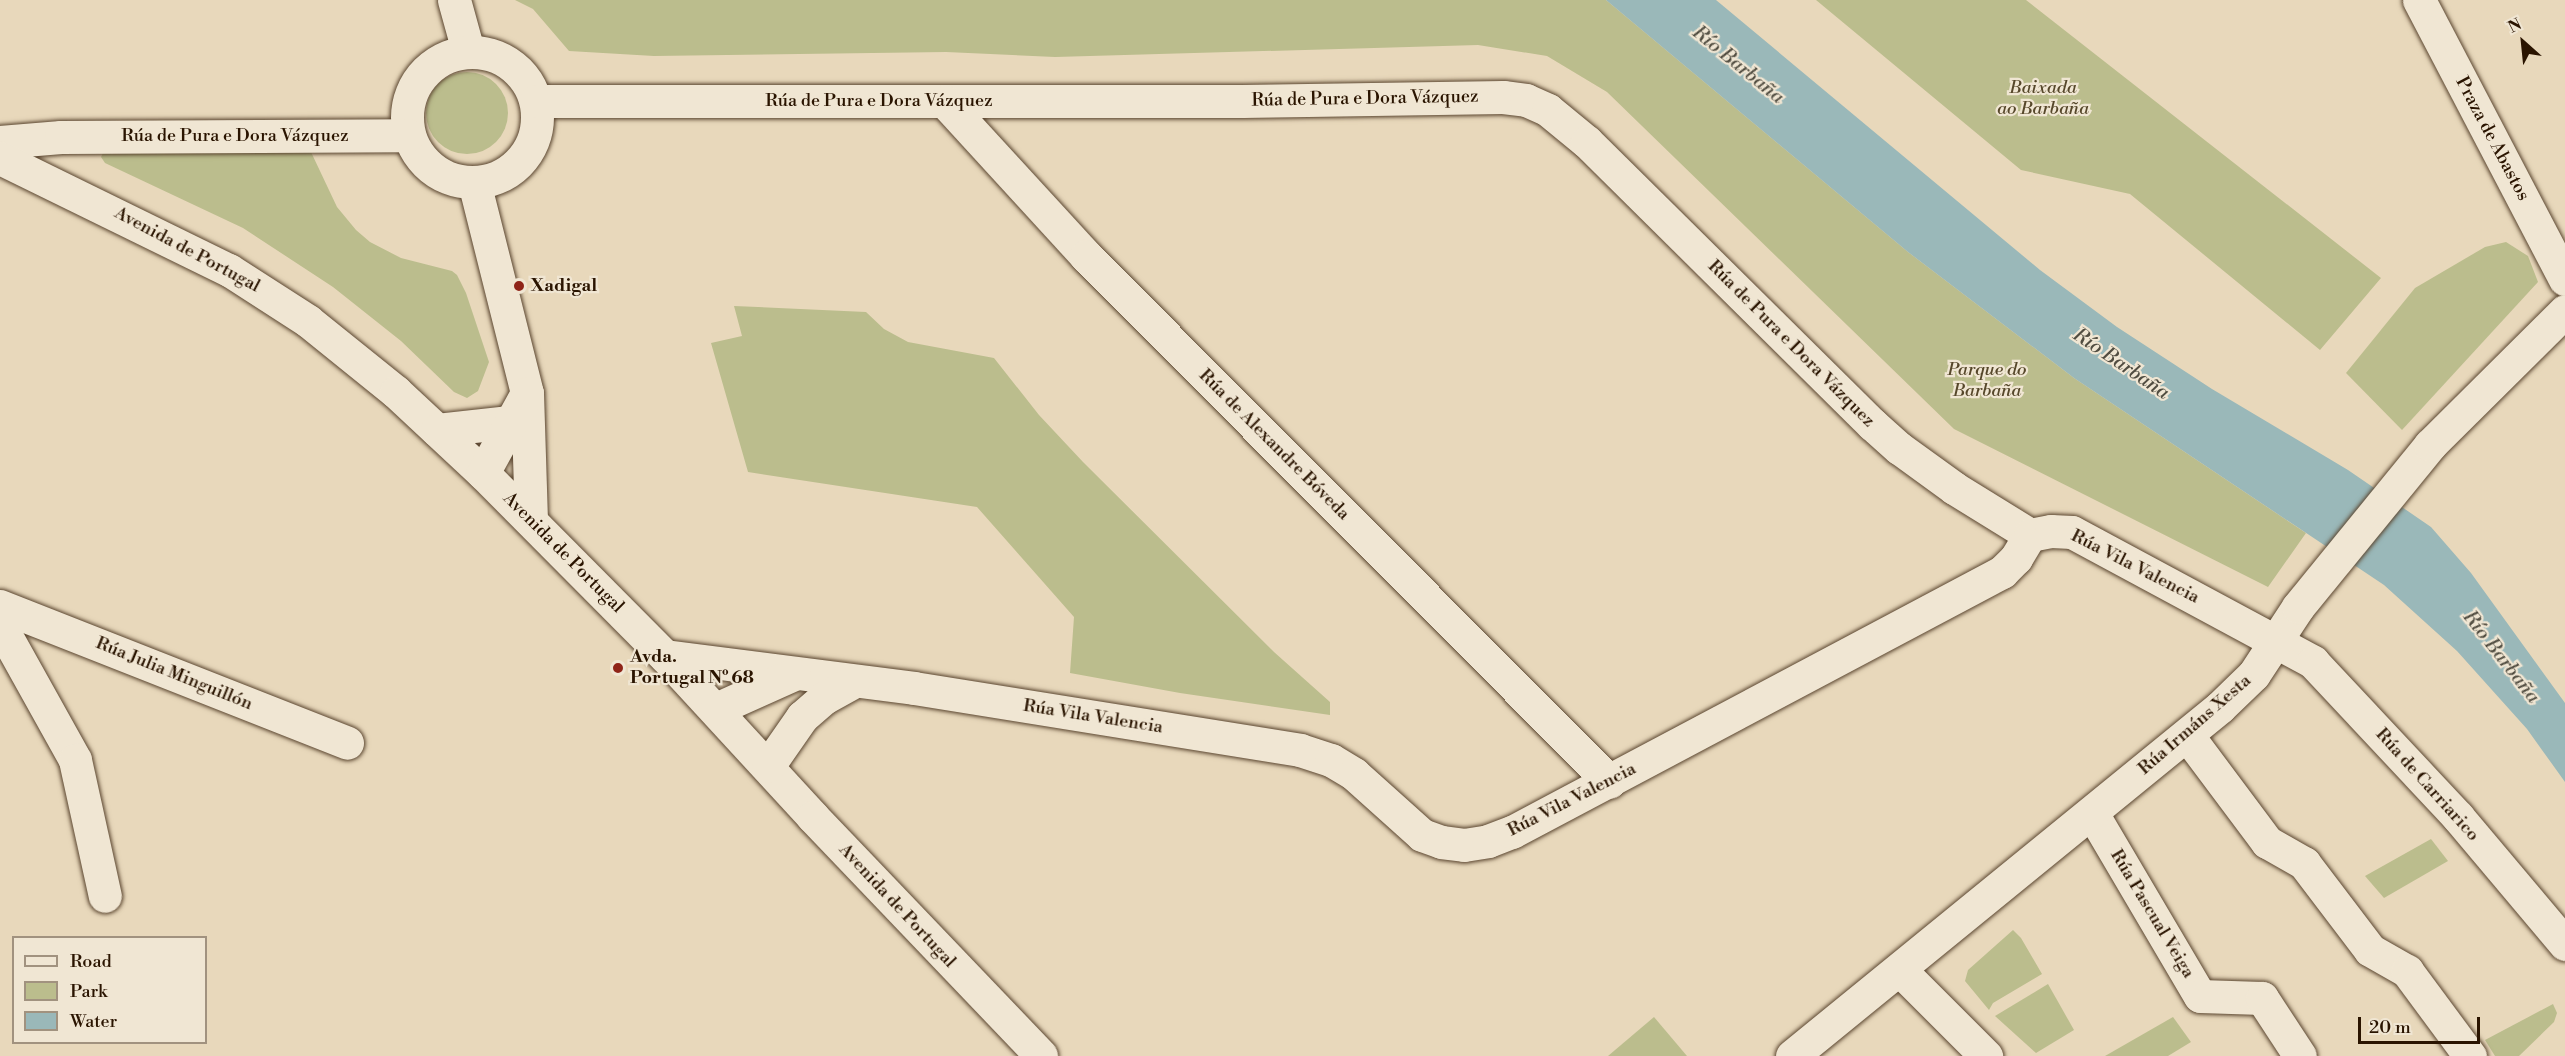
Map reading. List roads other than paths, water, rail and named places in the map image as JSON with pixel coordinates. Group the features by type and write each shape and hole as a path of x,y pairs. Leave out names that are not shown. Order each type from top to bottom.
{"street":[{"path":"454,0 468,51"},
{"name":"Praza de Abastos","path":"2419,0 2565,279"},
{"path":"468,51 491,54 511,64 527,81 536,101 536,130 524,157 510,170 493,179 474,182 452,180 432,170 417,155 408,135 406,115 409,96 418,79 431,64 449,55 468,51"},
{"name":"Rúa de Pura e Dora Vázquez","path":"536,101 945,102 1503,97 1526,100 1548,110 1587,141 1863,416 1899,448 1954,488 2030,535"},
{"name":"Rúa de Alexandre Bóveda","path":"945,102 1070,239 1610,782"},
{"name":"Rúa de Pura e Dora Vázquez","path":"0,142 62,137 408,135"},
{"path":"12,164 62,137"},
{"name":"Avenida de Portugal","path":"12,164 181,244 269,294 354,356 483,472 665,656 918,929 1041,1056"},
{"path":"474,182 527,393 531,521"},
{"name":"Rúa Irmáns Xesta","path":"1792,1056 2187,735 2254,674 2298,607 2430,445 2565,311"},
{"path":"483,472 527,393"},
{"path":"437,430 510,423"},
{"name":"Rúa Vila Valencia","path":"665,656 853,682 914,688 1300,750 1331,760 1354,774 1422,835 1441,842 1464,845 1488,841 1512,832 2002,572 2016,558 2030,535 2051,531 2072,532 2275,641"},
{"name":"Rúa Julia Minguillón","path":"0,606 347,743"},
{"path":"0,625 75,760 105,896"},
{"name":"Rúa de Carriarico","path":"2275,641 2313,662 2330,677 2458,817 2565,944"},
{"path":"716,710 794,674"},
{"path":"768,766 802,717 824,698 853,682"},
{"path":"2187,735 2267,842 2304,863 2370,950 2407,971 2470,1056"},
{"name":"Rúa Pascual Veiga","path":"2092,813 2200,996 2262,998 2300,1056"},
{"path":"1900,970 1986,1056"}],"water":[{"name":"Río Barbaña","path":"1606,0 1716,0 2040,270 2117,327 2212,389 2348,470 2431,527 2471,573 2565,703 2565,782 2527,729 2457,651 2384,585 2074,378 1908,252"}],"place":[{"name":"Xadigal","path":"519,286"},
{"name":"Avda. Portugal Nº 68","path":"618,668"}],"park label":[{"name":"Baixada ao Barbaña","path":"2043,100"},
{"name":"Parque do Barbaña","path":"1987,382"}]}
